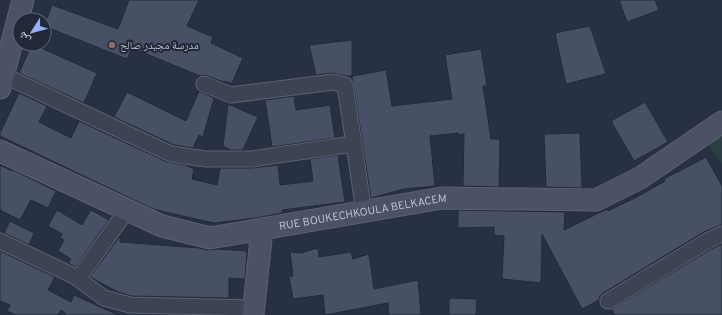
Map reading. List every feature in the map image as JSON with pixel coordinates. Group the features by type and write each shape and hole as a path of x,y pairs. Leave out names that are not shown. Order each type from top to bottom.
{"street":[{"path":"23,0 2,81 171,154 206,159 252,159 353,144"},
{"path":"204,84 231,95 333,82 345,85 364,212"},
{"name":"RUE BOUKECHKOULA BELKACEM","path":"0,151 162,226 210,238 442,198 596,200 640,178 722,122"},
{"path":"78,279 126,210"},
{"path":"0,241 74,276 104,298 130,305 254,312 262,229"},
{"path":"608,301 709,240 722,234"}],"shaded area":[{"path":"722,133 722,164 706,143"}],"building":[{"path":"129,0 199,0 187,26 213,37 211,43 243,58 232,83 203,75 200,76 132,48 127,59 52,29 52,12 49,12 52,5 118,29"},
{"path":"619,0 655,0 659,10 627,22"},
{"path":"590,26 606,74 566,84 555,33"},
{"path":"352,40 352,76 332,73 316,75 309,45"},
{"path":"481,49 487,86 483,86 491,139 500,139 499,187 463,186 464,134 459,135 458,133 430,136 435,186 404,189 371,198 352,76 386,70 392,106 452,99 445,55"},
{"path":"28,52 50,52 97,73 84,103 19,73"},
{"path":"199,91 214,98 203,137 199,135 193,148 174,145 114,117 127,92 186,121"},
{"path":"19,93 47,106 39,122 71,138 79,121 167,162 185,165 194,169 192,179 217,185 220,168 252,168 278,165 280,185 313,181 310,159 338,155 345,202 282,210 282,213 256,218 214,223 153,209 0,136 0,133"},
{"path":"294,96 296,110 330,105 335,138 272,147 265,100"},
{"path":"645,102 668,142 634,161 611,121"},
{"path":"228,104 258,117 243,150 231,150 223,146"},
{"path":"580,133 582,188 546,187 544,134"},
{"path":"706,157 722,186 722,225 704,232 603,293 599,300 582,309 542,234 541,283 502,279 504,236 494,235 494,227 458,228 458,210 565,212 564,230 607,209 608,211 637,197 665,181 664,179"},
{"path":"0,165 56,191 48,208 31,200 20,220 0,210"},
{"path":"57,210 82,225 91,210 109,220 76,267 68,263 71,259 58,251 64,240 60,238 62,234 48,226"},
{"path":"10,221 34,233 29,245 4,233"},
{"path":"120,236 120,242 199,248 207,250 218,249 247,251 245,279 229,278 229,298 131,296 118,292 90,277"},
{"path":"722,244 722,315 615,315 611,309 713,248"},
{"path":"318,248 319,257 351,252 353,259 369,254 374,289 418,280 421,315 389,315 388,303 325,315 323,295 293,299 289,277 293,276 290,252 304,253"},
{"path":"0,251 55,277 48,290 71,302 74,295 118,315 65,315 65,313 61,310 58,315 16,315 7,311 10,305 0,301"},
{"path":"449,298 477,299 476,315 449,315"}],"place":[{"name":"مدرسة مجيدر صالح","path":"112,45"}]}
